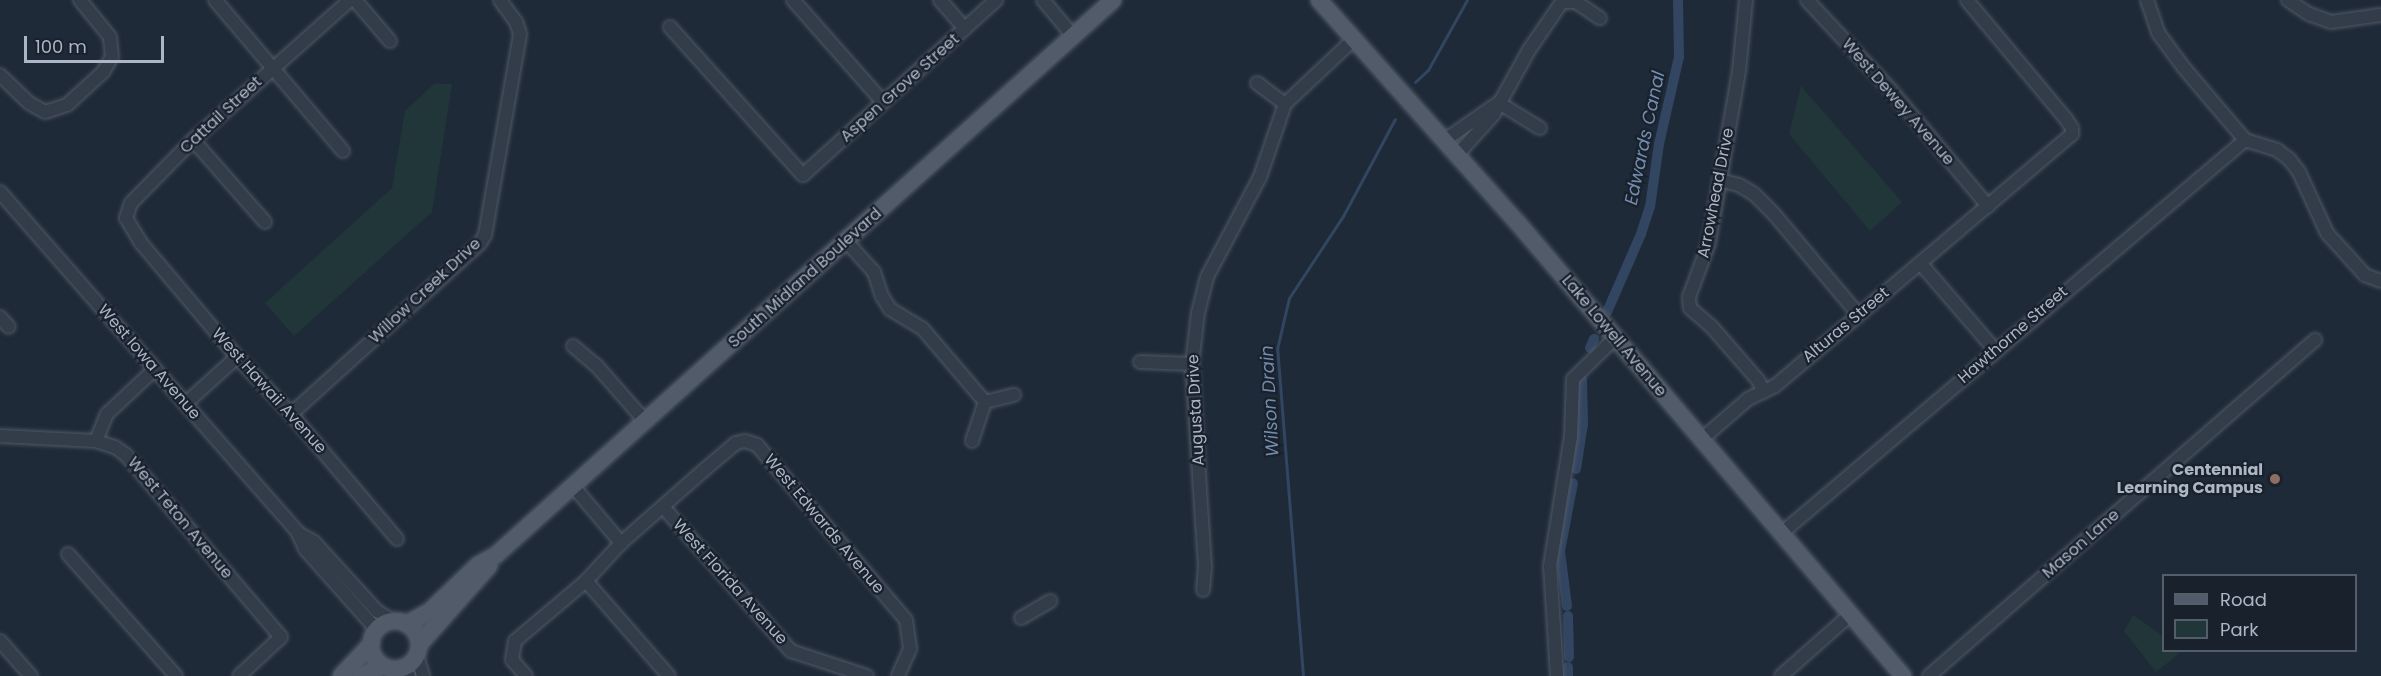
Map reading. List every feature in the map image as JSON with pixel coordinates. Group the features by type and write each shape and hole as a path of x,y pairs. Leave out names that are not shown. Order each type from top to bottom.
{"main road":[{"name":"South Midland Boulevard","path":"399,622 430,611 478,565 496,555 1113,0"},
{"name":"Lake Lowell Avenue","path":"1319,0 1445,140 1783,532 1903,676"},
{"name":"South Midland Boulevard","path":"418,650 485,573 496,555"},
{"path":"341,676 375,637 399,622 414,630 418,650 408,665 398,670 361,676"},
{"path":"375,637 374,655 398,670"}],"street":[{"path":"215,0 343,151"},
{"name":"Cattail Street","path":"141,243 126,218 130,203 193,140 350,0"},
{"path":"355,0 390,41"},
{"name":"Willow Creek Drive","path":"291,414 474,249 485,235 520,34 516,22 500,0"},
{"path":"793,0 883,102"},
{"path":"939,0 965,29"},
{"name":"Aspen Grove Street","path":"670,27 803,175 996,0"},
{"path":"1043,0 1073,36"},
{"name":"Arrowhead Drive","path":"1746,0 1739,71 1709,243 1689,297 1690,308 1711,326 1758,380 1764,392"},
{"name":"West Dewey Avenue","path":"1807,0 1890,89 1988,206"},
{"name":"Alturas Street","path":"1702,439 1748,399 1775,386 1858,314 1922,264 2072,134 2072,128 1967,0"},
{"path":"2147,0 2159,34 2184,68 2245,140 2277,150 2289,159 2299,172 2327,233 2365,275 2381,281"},
{"path":"2288,0 2309,15 2331,22 2381,15"},
{"path":"3,79 29,103 45,112 67,105 103,72 112,57 110,37 82,2"},
{"path":"1457,155 1493,115 1529,50 1562,2 1576,2 1600,18"},
{"name":"Augusta Drive","path":"1203,590 1205,567 1192,364 1198,313 1207,277 1260,177 1285,104 1354,39"},
{"path":"1257,83 1285,104"},
{"path":"1445,140 1499,103"},
{"path":"1499,103 1540,128"},
{"path":"193,140 266,222"},
{"name":"Hawthorne Street","path":"1783,532 2245,140"},
{"path":"1720,180 1738,185 1754,194 1774,214 1858,314"},
{"name":"West Iowa Avenue","path":"0,192 298,533 305,549 375,637"},
{"path":"846,241 874,272 882,296 890,309 922,328 985,402"},
{"name":"West Hawaii Avenue","path":"141,243 237,357 291,414 397,539"},
{"path":"1922,264 1995,350"},
{"path":"0,317 9,327"},
{"path":"1557,676 1550,566 1571,435 1574,379 1615,338"},
{"name":"Mason Lane","path":"1929,676 2315,340"},
{"path":"573,346 596,365 645,421"},
{"path":"185,404 237,357"},
{"path":"1140,363 1192,364"},
{"path":"96,441 107,414 154,369"},
{"path":"985,402 1014,395"},
{"path":"972,441 985,402"},
{"name":"West Teton Avenue","path":"0,436 96,441 115,447 126,454 281,637 238,676"},
{"name":"West Edwards Avenue","path":"526,676 512,660 514,641 586,581 621,543 736,443 745,441 756,445 906,620 910,649 898,676"},
{"path":"573,486 621,543"},
{"name":"West Florida Avenue","path":"663,507 791,651 867,676"},
{"name":"West Iowa Avenue","path":"298,533 314,542 377,611 399,622"},
{"path":"68,554 176,676"},
{"path":"586,581 669,676"},
{"path":"1022,618 1051,600"},
{"path":"1781,676 1850,615"},
{"path":"0,641 31,676"},
{"path":"418,650 423,676"}],"green space":[{"path":"434,84 452,84 432,212 294,336 265,303 392,188 405,111"},
{"path":"1801,86 1902,202 1870,231 1789,134"},
{"path":"2133,615 2162,635 2162,652 2180,653 2156,672 2124,631"}],"waterway":[{"name":"Wilson Drain","path":"1415,82 1428,70 1467,0"},
{"name":"Edwards Canal","path":"1607,312 1641,234 1650,207 1659,144 1679,57 1678,0"},
{"name":"Wilson Drain","path":"1303,676 1277,349 1289,298 1343,216 1395,119"},
{"name":"Edwards Canal","path":"1590,348 1594,339"},
{"name":"Edwards Canal","path":"1576,469 1583,424 1582,379"},
{"name":"Edwards Canal","path":"1567,606 1560,551 1573,483"},
{"name":"Edwards Canal","path":"1568,616 1569,657"},
{"name":"Edwards Canal","path":"1568,667 1568,676"}],"place":[{"name":"Centennial Learning Campus","path":"2275,479"}]}
